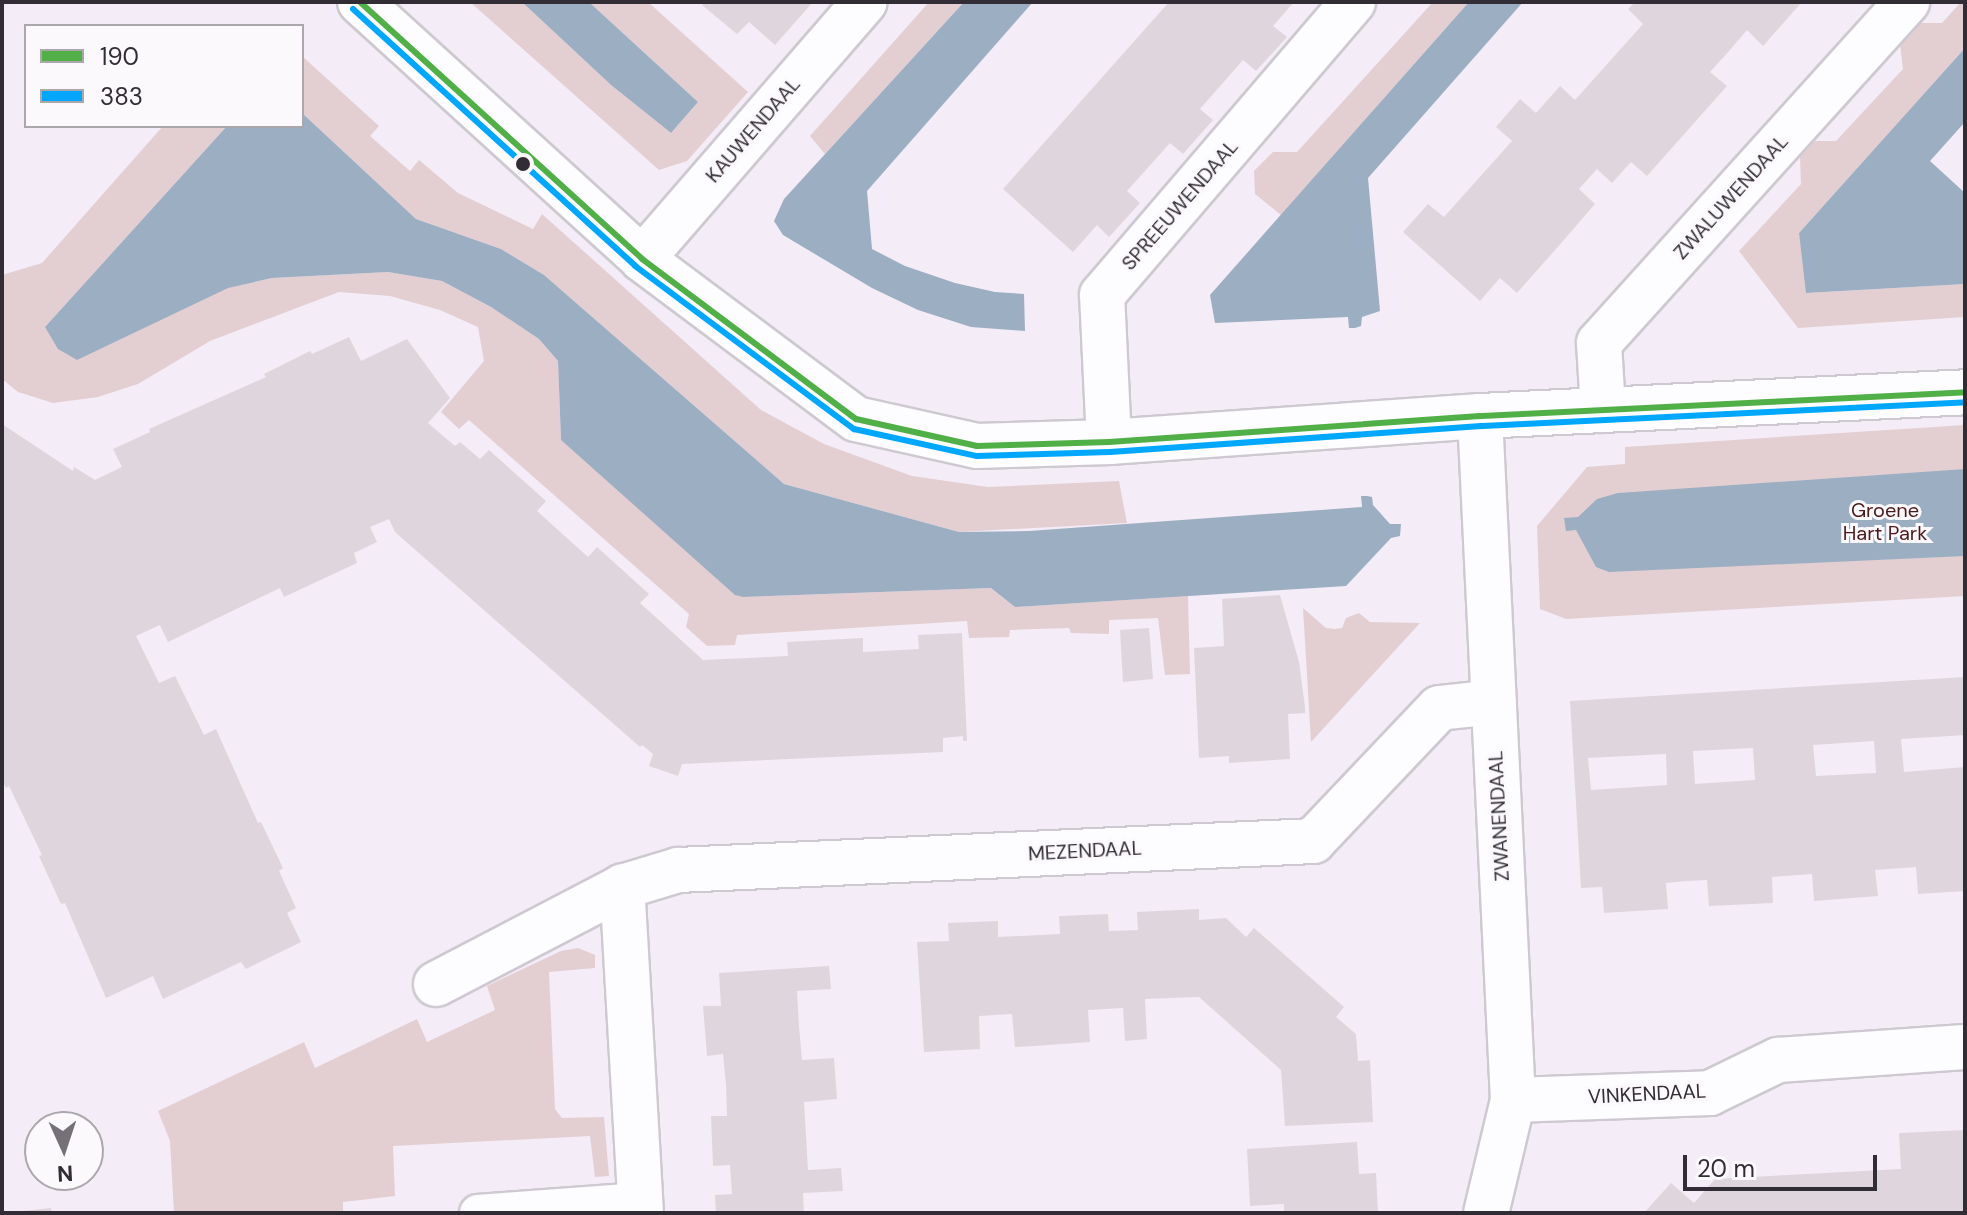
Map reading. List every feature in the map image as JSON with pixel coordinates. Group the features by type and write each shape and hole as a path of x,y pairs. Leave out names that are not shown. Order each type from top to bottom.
{"street":[{"path":"360,2 642,259 856,419 977,446 1109,442 1480,416 1965,392"},
{"name":"KAUWENDAAL","path":"642,259 865,2"},
{"name":"SPREEUWENDAAL","path":"1109,442 1102,295 1353,2"},
{"name":"ZWALUWENDAAL","path":"1603,410 1599,343 1907,2"},
{"name":"ZWANENDAAL","path":"1480,416 1513,1100 1486,1213"},
{"name":"MEZENDAAL","path":"436,984 622,887 678,870 1313,841 1439,708 1494,702"},
{"path":"622,887 640,1207"},
{"name":"VINKENDAAL","path":"1513,1100 1710,1093 1778,1060 1965,1047"}],"lane":[{"path":"478,1213 640,1207"}],"green space":[{"path":"470,2 522,2 611,85 671,133 698,102 589,2 648,2 748,92 687,161 659,170"},
{"path":"929,2 964,2 825,154 810,136"},
{"path":"1433,2 1469,2 1281,215 1255,194 1254,171 1273,152 1297,152"},
{"path":"1961,2 1965,2 1965,48 1799,233 1807,293 1965,284 1965,317 1798,328 1739,251 1801,184 1800,157 1815,141 1836,141 1903,69 1900,44 1918,23 1942,23"},
{"path":"304,58 379,126 370,136 410,171 419,160 458,193 533,229 542,214 761,410 824,444 912,476 988,487 1119,481 1127,523 959,532 784,484 544,275 501,249 416,219 304,115"},
{"path":"161,128 225,128 45,327 272,278 388,272 442,281 491,307 539,339 558,361 561,440 743,597 991,588 1015,607 1188,596 1190,674 1165,675 1158,618 1109,620 1109,634 1071,633 1069,628 1034,629 1010,630 1009,637 969,638 967,621 737,635 735,645 707,646 686,627 689,614 469,420 459,429 441,412 484,361 478,327 440,310 390,296 339,292 210,341 138,384 98,397 53,403 18,392 2,379 2,275 42,263"},
{"name":"Groene Hart Park","path":"1965,425 1965,596 1566,619 1540,609 1537,526 1587,467 1625,464 1625,447"},
{"path":"1303,608 1326,628 1342,628 1346,618 1359,613 1370,622 1420,623 1311,742"},
{"path":"578,948 595,955 595,968 549,972 555,1109 562,1118 604,1117 609,1176 595,1177 590,1136 393,1146 395,1196 343,1202 343,1213 174,1213 170,1141 158,1111 304,1042 315,1068 417,1019 427,1042 495,1010 487,986 561,951"}],"water":[{"path":"522,2 589,2 698,102 671,133 611,85"},
{"path":"964,2 1033,2 867,191 872,249 905,266 955,283 995,292 1024,294 1025,331 971,327 918,310 872,288 783,235 774,221 784,199"},
{"path":"1469,2 1523,2 1368,178 1380,311 1362,317 1361,326 1355,328 1349,328 1348,317 1215,323 1210,295"},
{"path":"1965,48 1965,122 1930,161 1965,193 1965,284 1806,293 1799,233"},
{"path":"304,115 416,219 501,249 544,275 784,484 959,532 1029,531 1362,507 1361,496 1367,496 1372,497 1373,505 1390,524 1401,524 1400,536 1391,538 1346,586 1015,607 991,588 743,597 735,595 561,440 558,361 539,339 491,307 442,281 388,272 272,278 228,288 77,360 58,349 45,327 225,128 304,128"},
{"path":"1965,469 1965,556 1609,572 1596,567 1576,530 1566,531 1564,518 1578,517 1597,499 1618,493"}],"building":[{"path":"705,2 813,2 775,45 749,22 737,34 702,5"},
{"path":"1169,2 1294,2 1273,26 1287,37 1256,71 1243,60 1200,109 1213,120 1183,154 1170,143 1127,191 1140,203 1109,237 1097,225 1073,252 1003,189"},
{"path":"1635,2 1802,2 1763,46 1747,30 1710,72 1727,86 1647,176 1631,162 1612,183 1597,169 1579,189 1595,204 1517,293 1500,278 1480,301 1403,232 1428,204 1444,217 1512,141 1496,127 1520,99 1536,113 1560,86 1575,100 1643,24 1628,9"},
{"path":"349,337 361,361 407,339 450,398 428,423 455,446 460,442 480,459 489,450 546,501 537,511 588,557 597,547 649,594 640,603 703,660 788,656 787,642 863,638 863,652 919,649 918,635 962,633 967,741 963,741 963,736 943,738 943,752 682,764 678,776 649,766 653,754 642,745 640,747 395,532 389,519 370,527 377,542 354,553 357,563 284,597 280,588 168,642 160,625 136,636 159,683 175,676 204,735 216,729 258,823 261,822 283,868 279,871 296,908 287,913 301,942 246,969 241,962 163,999 153,976 106,998 65,903 61,904 39,856 42,855 9,786 6,788 2,780 2,424 73,471 74,467 95,480 122,467 113,449 150,432 149,429 266,377 264,374 310,351 312,354"},
{"path":"1280,595 1299,662 1305,707 1305,713 1288,714 1290,759 1229,763 1229,756 1199,758 1194,648 1224,646 1222,599"},
{"path":"1149,628 1153,679 1123,682 1120,630"},
{"path":"1965,677 1965,735 1901,739 1904,772 1965,767 1965,891 1918,894 1916,867 1875,870 1878,896 1814,901 1812,874 1772,877 1773,903 1709,906 1707,880 1686,881 1666,883 1668,909 1604,913 1602,887 1581,888 1570,701","holes":["1874,741 1876,773 1816,776 1813,745","1753,748 1755,780 1695,784 1693,751","1666,754 1667,785 1591,790 1588,758"]},
{"path":"1199,909 1199,920 1226,918 1246,937 1254,928 1344,1007 1336,1017 1356,1034 1358,1061 1370,1060 1373,1122 1285,1126 1281,1070 1199,997 1145,999 1147,1039 1125,1041 1123,1008 1088,1010 1090,1042 1015,1047 1012,1014 979,1016 980,1049 924,1052 917,942 949,941 948,923 998,921 998,937 1060,934 1059,916 1108,914 1109,931 1138,930 1137,912"},
{"path":"829,966 831,989 797,991 799,1026 802,1060 834,1058 837,1099 804,1102 808,1170 841,1168 843,1191 803,1193 804,1213 716,1213 715,1195 732,1194 730,1165 713,1166 711,1116 727,1116 726,1085 723,1054 707,1056 703,1006 721,1006 719,973"},
{"path":"1965,1130 1965,1213 1644,1213 1671,1183 1694,1203 1715,1179 1901,1169 1899,1133"},
{"path":"1357,1142 1359,1174 1376,1173 1378,1213 1284,1213 1284,1204 1250,1206 1247,1149"},
{"path":"51,1208 52,1213 22,1213 22,1211"}],"transit line":[{"name":"190","path":"360,2 642,259 856,419 977,446 1109,442 1480,416 1965,392"},
{"name":"383","path":"353,9 635,266 854,429 977,456 1110,452 1481,426 1965,402"}]}
